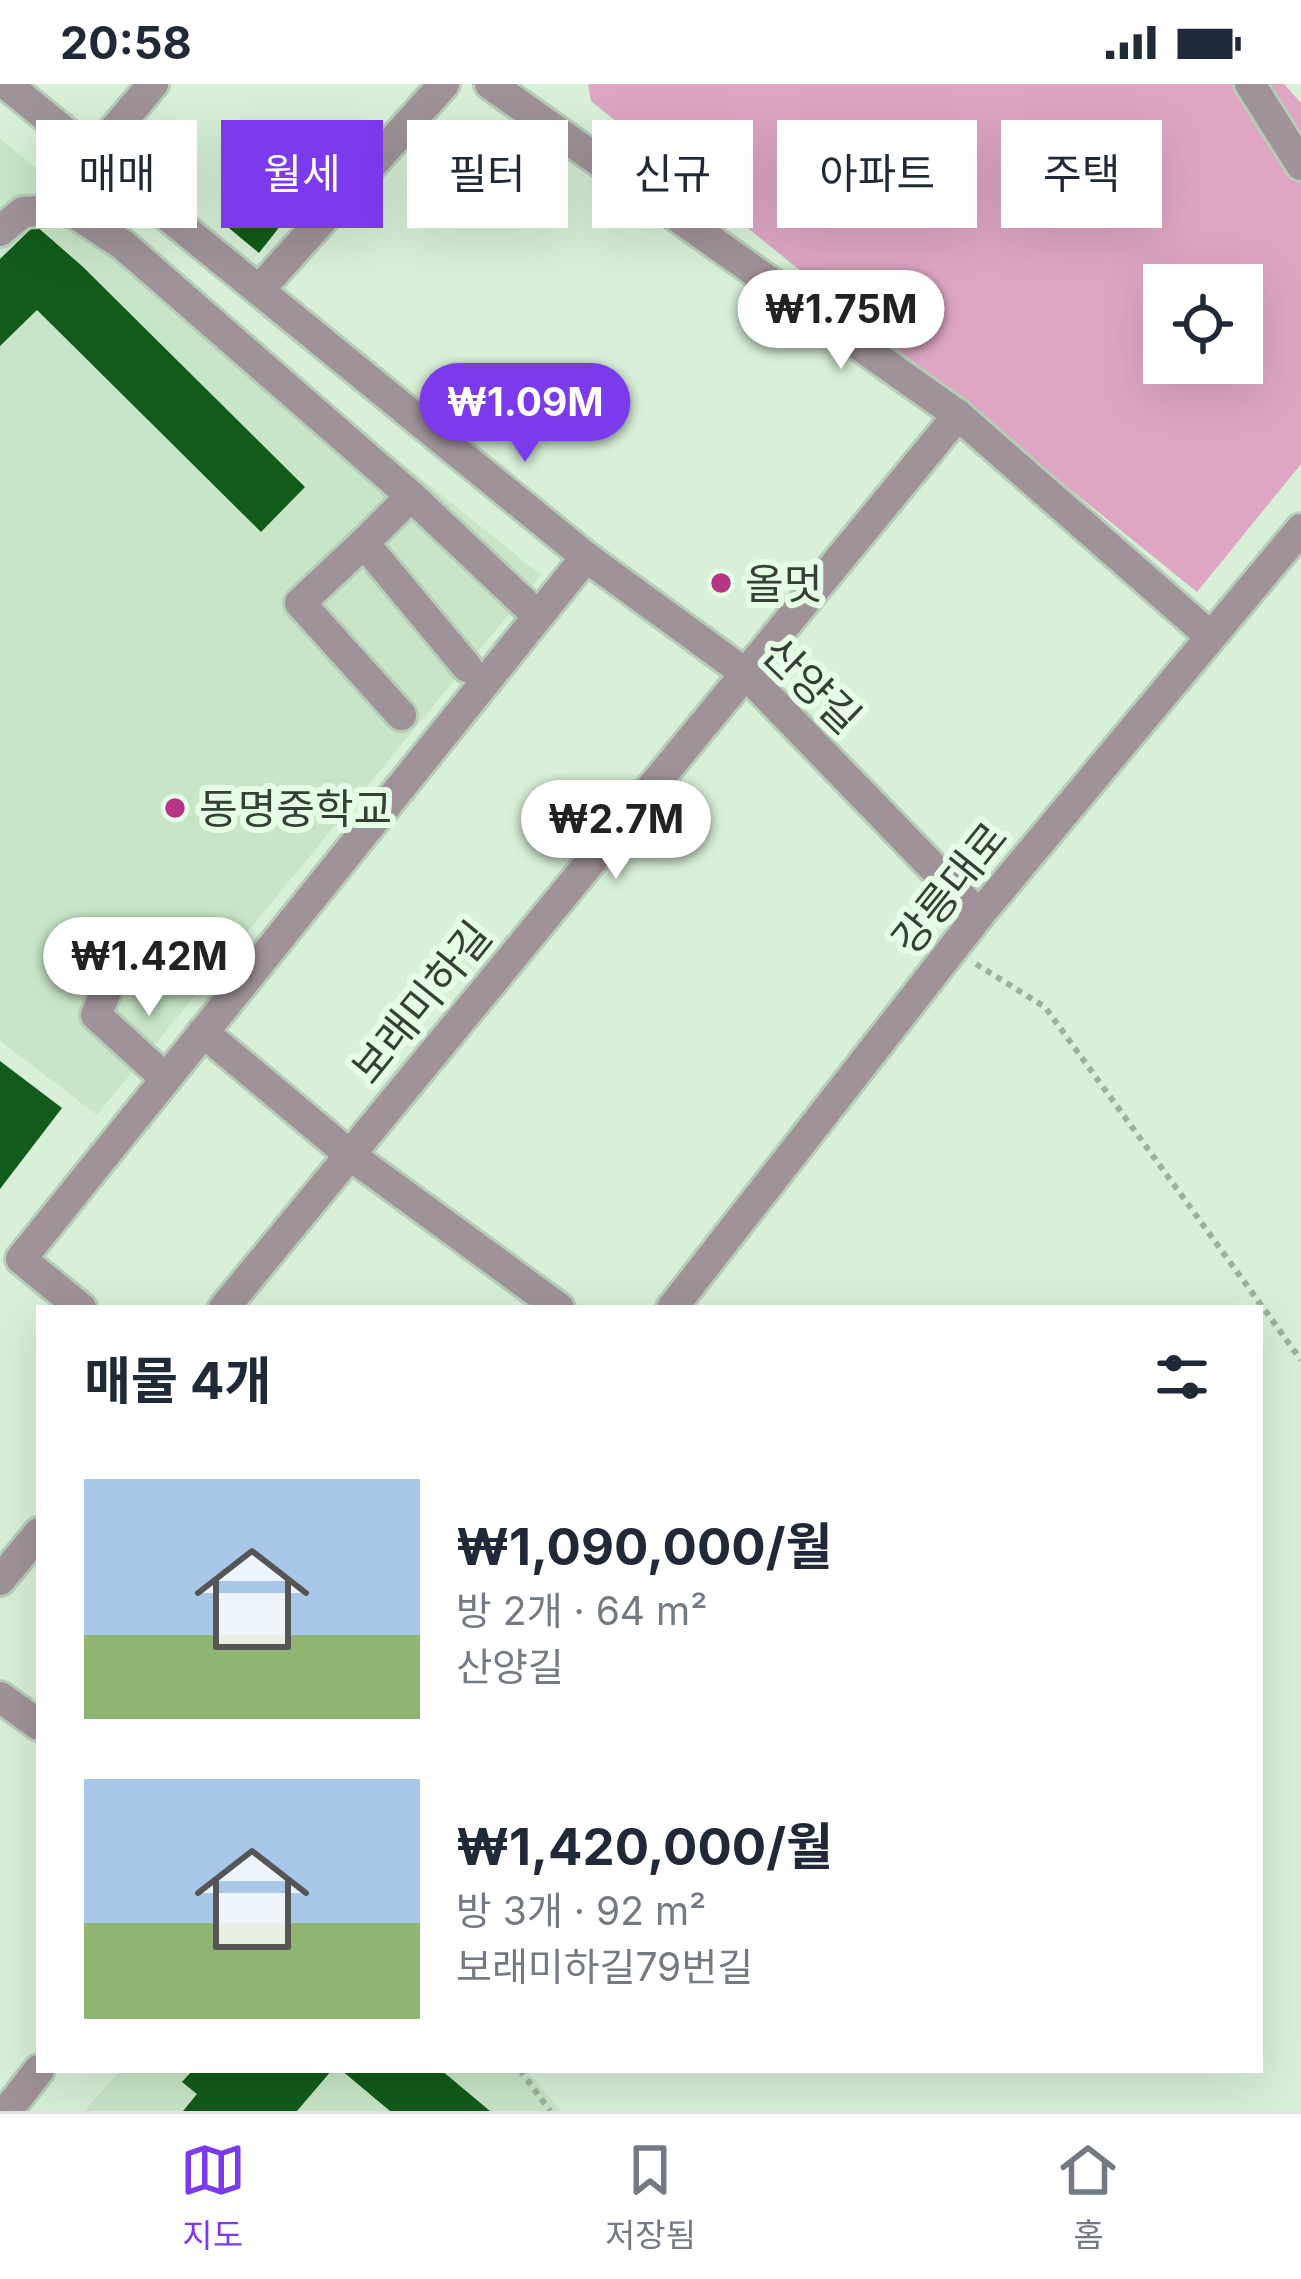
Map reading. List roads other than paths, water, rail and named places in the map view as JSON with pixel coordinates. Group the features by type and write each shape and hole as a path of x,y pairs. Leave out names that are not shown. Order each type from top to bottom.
{"street":[{"name":"산양길","path":"6,84 50,120"},
{"path":"122,120 152,84"},
{"path":"259,290 444,84"},
{"path":"490,84 958,415 1210,636"},
{"path":"1250,84 1301,165"},
{"path":"0,231 23,212 68,208 122,244 411,496 538,616"},
{"name":"산양길","path":"183,228 586,557 746,674 979,915"},
{"name":"보래미하길","path":"226,1305 958,415"},
{"path":"401,715 300,603 411,496"},
{"name":"강릉대로","path":"674,1305 979,915 1301,529"},
{"path":"364,543 466,667"},
{"path":"77,1305 20,1259 586,557"},
{"path":"119,962 96,1016 166,1079"},
{"path":"203,1032 350,1155 555,1305"},
{"path":"0,1580 36,1537"},
{"path":"0,1697 36,1722"},
{"path":"7,2111 37,2073"}],"place":[{"name":"올멋","path":"721,583"},
{"name":"동명중학교","path":"175,808"}]}
